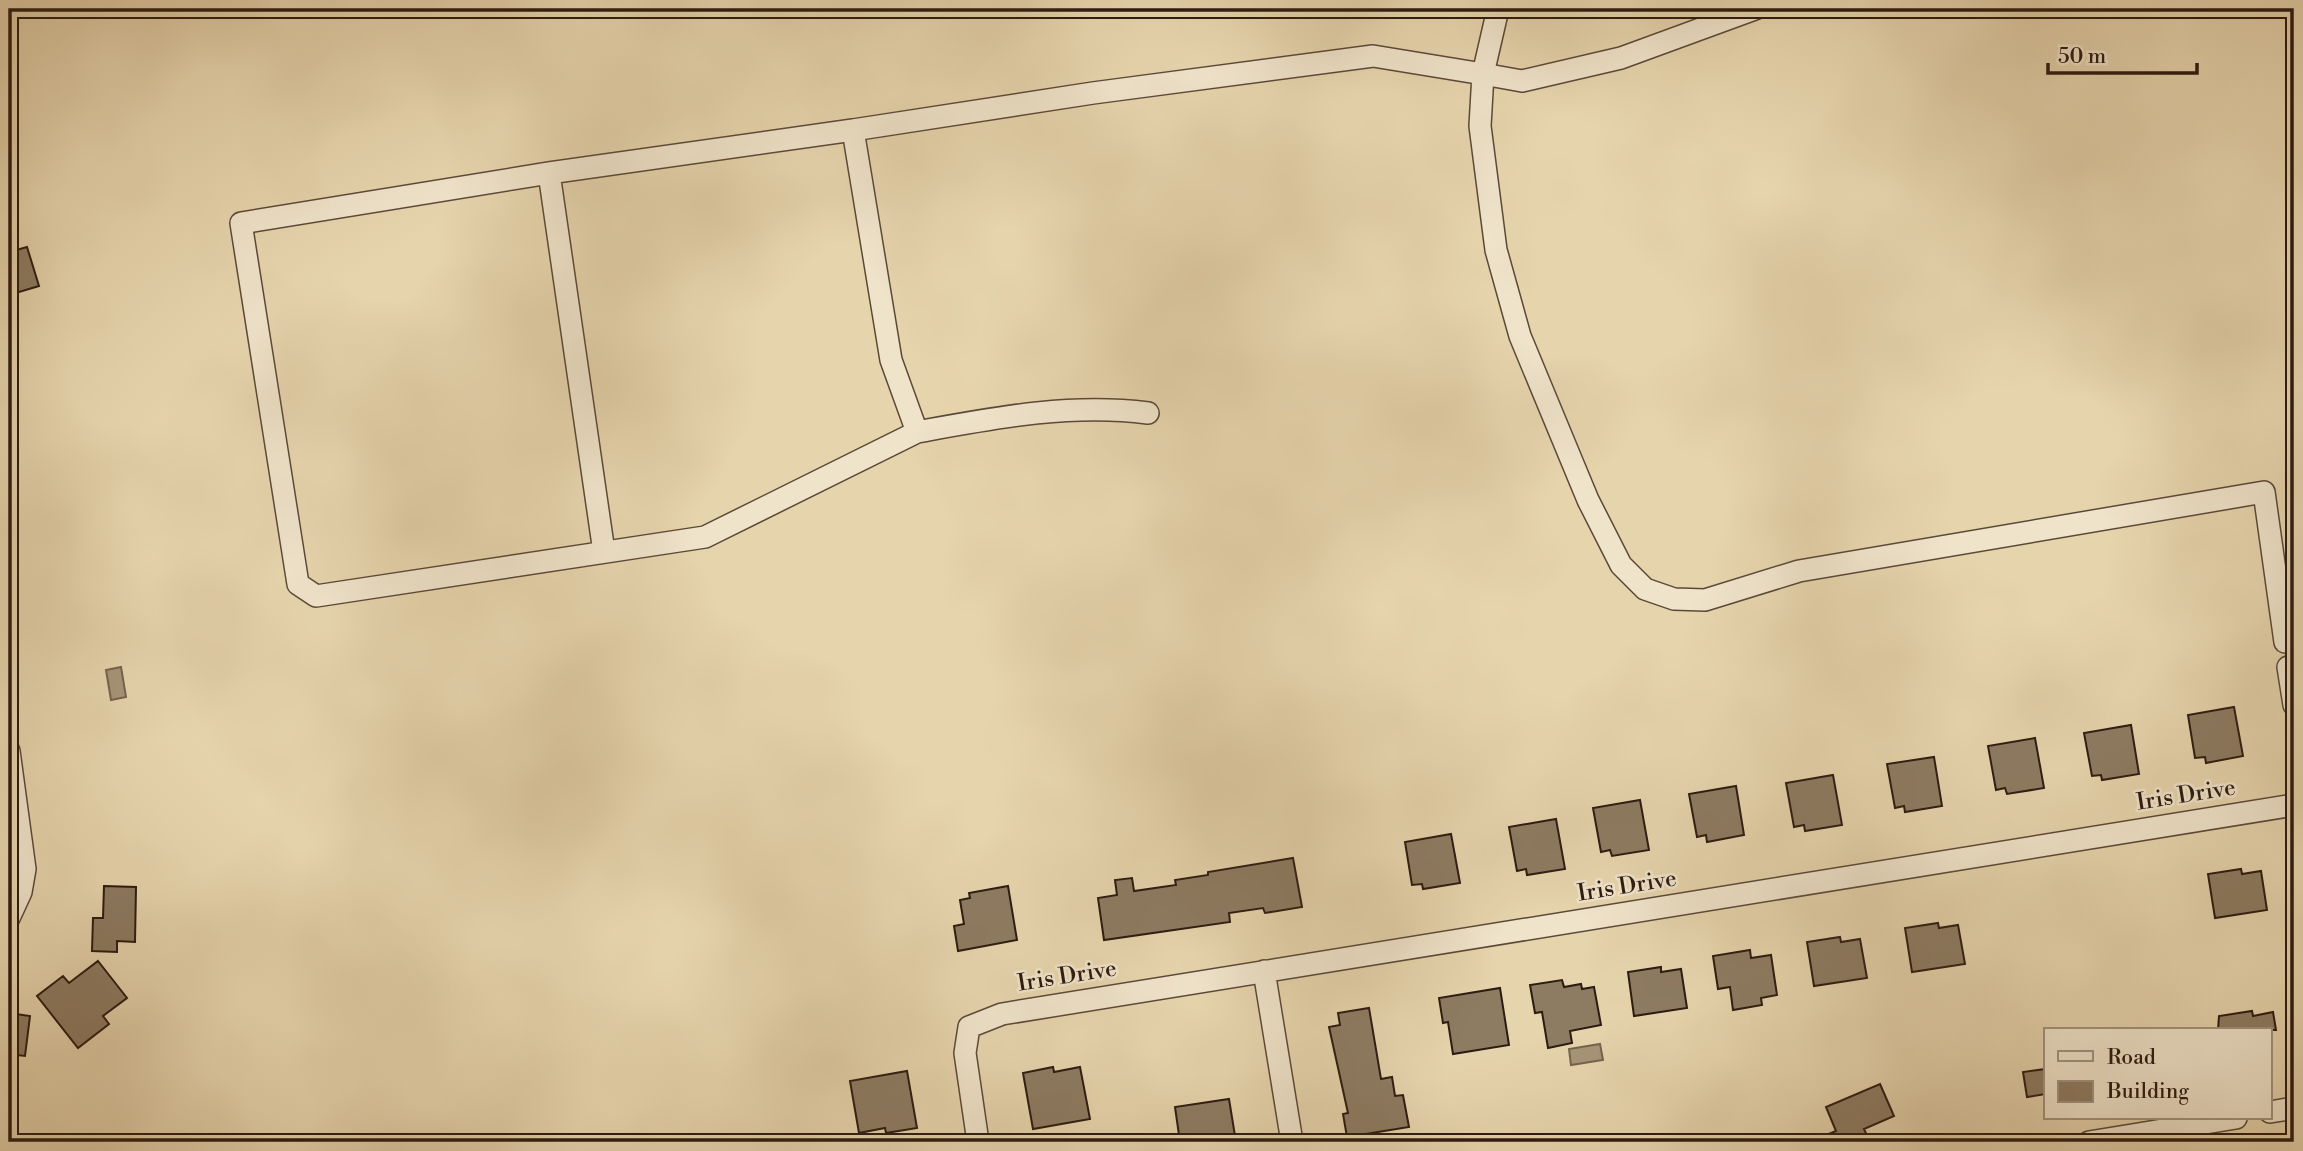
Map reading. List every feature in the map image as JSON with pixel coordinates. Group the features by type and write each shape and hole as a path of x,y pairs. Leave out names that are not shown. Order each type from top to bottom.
{"street":[{"path":"1497,9 1483,75 1480,126 1496,250 1520,336 1588,500 1621,565 1645,589 1674,599 1705,600 1799,571 2264,492 2285,642"},
{"path":"1148,413 1108,408 1026,413 917,432 705,537 316,596 298,584 241,223 549,173 1093,93 1373,56 1522,81 1621,58 1755,9"},
{"path":"853,130 891,359 917,432"},
{"path":"549,173 604,552"},
{"path":"2288,667 2294,705"},
{"path":"9,751 14,813 25,869 21,892 9,918"},
{"name":"Iris Drive","path":"978,1142 965,1054 969,1027 1002,1014 2294,804"},
{"path":"1264,971 1292,1142"},
{"path":"2272,1112 2294,1108"},
{"path":"2089,1142 2224,1120"}],"shaded area":[{"path":"121,667 126,697 111,700 106,670"},
{"path":"1600,1044 1603,1060 1571,1065 1569,1049"}],"building":[{"path":"27,247 39,286 9,295 9,252"},
{"path":"2234,707 2243,756 2206,763 2205,757 2195,758 2188,715"},
{"path":"2131,725 2139,774 2102,780 2101,775 2092,776 2084,733"},
{"path":"2035,738 2044,788 2007,794 2005,788 1996,790 1988,746"},
{"path":"1934,757 1942,806 1905,812 1904,806 1895,808 1887,764"},
{"path":"1833,775 1842,825 1805,831 1804,825 1794,827 1786,783"},
{"path":"1736,786 1744,835 1707,842 1706,835 1697,837 1689,794"},
{"path":"1640,800 1649,850 1612,856 1610,850 1601,852 1593,808"},
{"path":"1556,819 1565,869 1527,875 1526,869 1517,871 1509,827"},
{"path":"1451,834 1460,883 1423,889 1422,884 1412,885 1405,842"},
{"path":"1293,858 1302,907 1265,913 1263,908 1229,913 1230,922 1104,940 1098,898 1117,895 1115,880 1132,878 1134,891 1176,885 1175,880 1208,875 1208,872"},
{"path":"2241,869 2242,874 2261,871 2267,910 2215,918 2208,874"},
{"path":"104,886 136,887 135,942 117,941 117,952 92,951 93,918 103,918"},
{"path":"1008,886 1017,940 958,951 954,926 964,924 960,900 970,898 969,893"},
{"path":"1938,923 1939,928 1958,925 1965,964 1912,972 1905,928"},
{"path":"1840,937 1841,942 1860,939 1867,978 1814,986 1807,942"},
{"path":"1750,950 1751,958 1771,955 1777,995 1761,998 1762,1005 1733,1010 1730,987 1718,989 1713,956"},
{"path":"98,961 127,998 103,1016 109,1024 78,1048 37,996 63,976 69,983"},
{"path":"1661,967 1661,972 1681,969 1687,1008 1634,1016 1628,972"},
{"path":"1562,980 1564,987 1581,984 1582,989 1594,987 1601,1025 1570,1031 1572,1043 1548,1048 1542,1012 1535,1013 1530,985"},
{"path":"1500,988 1509,1045 1453,1054 1448,1022 1443,1023 1439,998"},
{"path":"1369,1008 1381,1079 1392,1077 1395,1096 1403,1095 1409,1127 1347,1137 1343,1114 1348,1113 1329,1027 1340,1025 1338,1013"},
{"path":"2252,1011 2253,1016 2273,1012 2276,1030 2218,1028 2219,1016"},
{"path":"9,1013 30,1016 25,1056 9,1054"},
{"path":"1053,1067 1054,1072 1080,1067 1090,1119 1033,1129 1023,1073"},
{"path":"2044,1069 2044,1094 2027,1097 2023,1072"},
{"path":"907,1071 917,1128 886,1133 885,1128 859,1133 850,1081"},
{"path":"1880,1084 1894,1116 1864,1129 1870,1142 1809,1142 1836,1131 1826,1107"},
{"path":"1229,1099 1236,1142 1180,1142 1175,1107"}]}
